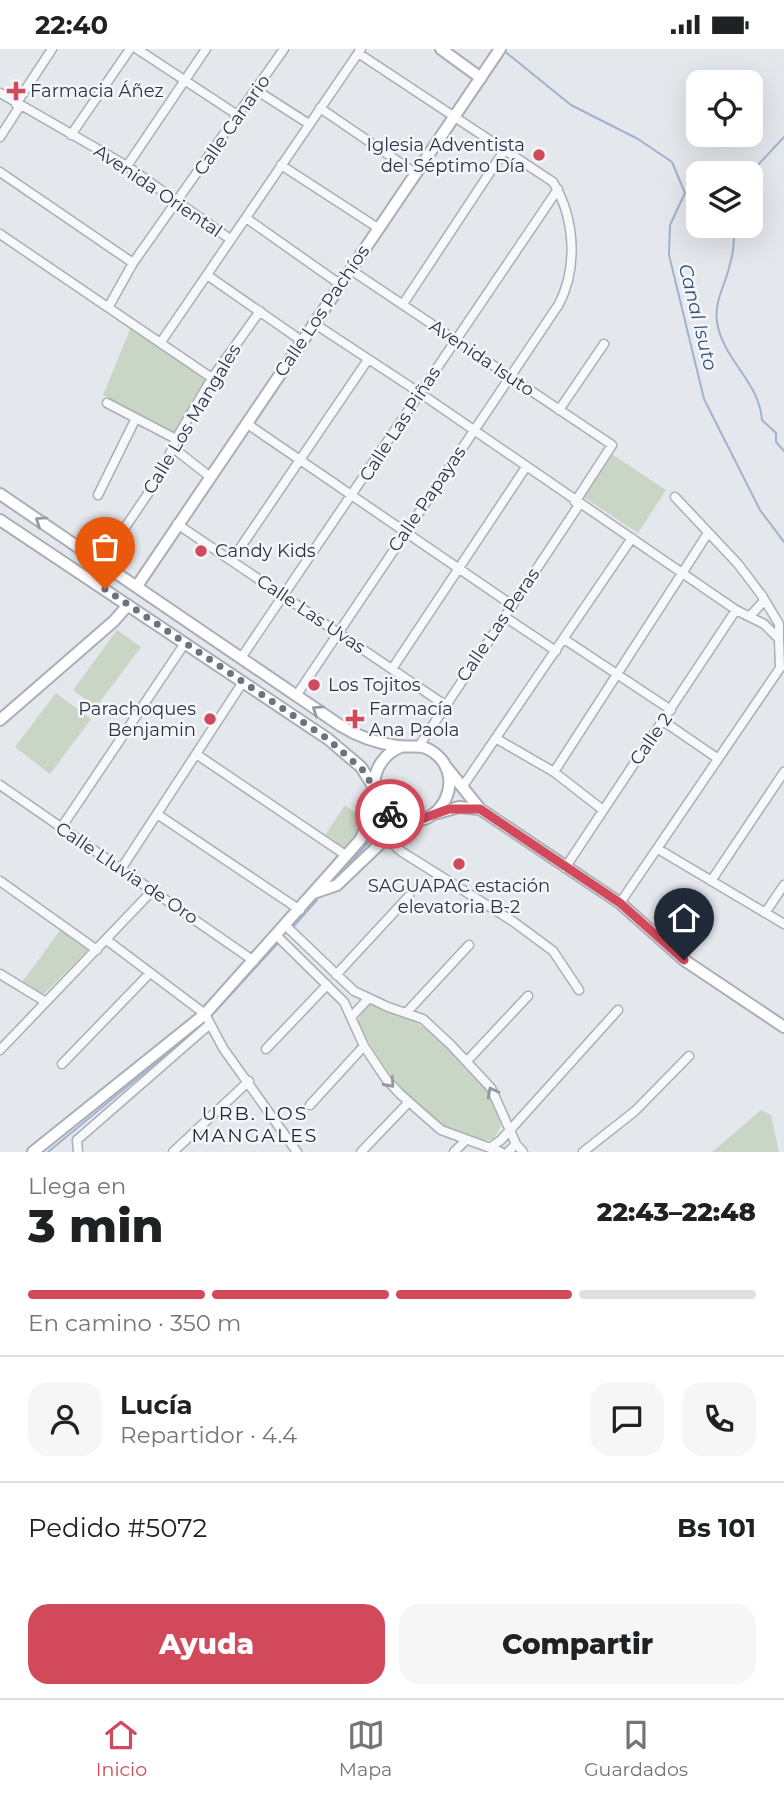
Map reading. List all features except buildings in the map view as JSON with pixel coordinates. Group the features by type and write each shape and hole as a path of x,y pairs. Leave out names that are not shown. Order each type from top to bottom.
{"main road":[{"path":"441,49 481,78"},
{"name":"Calle Los Pachíos","path":"137,586 452,116 500,49"},
{"path":"0,494 341,726 376,743 401,747 419,746 435,753 480,809 620,903 684,960 784,1027"},
{"path":"2,526 128,604 328,739 361,767 379,803 395,817 416,821"},
{"path":"0,720 114,621 128,604"},
{"path":"328,739 338,736 341,726"},
{"path":"33,1152 208,1019 254,961 289,929 300,910 347,856 368,825 376,768 382,758 401,747"},
{"path":"431,816 445,803 449,793 446,767"},
{"path":"314,894 337,885 387,839 416,821 459,807 480,809"}],"street":[{"path":"0,137 52,49"},
{"path":"71,135 130,49"},
{"path":"137,49 239,115"},
{"path":"127,166 206,49"},
{"name":"Calle Canario","path":"109,306 134,263 284,49"},
{"path":"246,218 359,51 553,182 558,189"},
{"path":"256,90 309,124"},
{"name":"Avenida Oriental","path":"0,93 127,166 230,239 246,218 341,285"},
{"path":"320,108 415,173"},
{"path":"403,304 504,151"},
{"path":"281,165 378,228"},
{"path":"0,172 134,263"},
{"name":"Calle Papayas","path":"296,697 559,304 571,281 572,246 564,200 558,189"},
{"name":"Calle Las Piñas","path":"241,658 558,189"},
{"path":"0,234 212,378"},
{"path":"161,342 230,239"},
{"name":"Avenida Isuto","path":"351,270 612,445"},
{"path":"207,275 302,341"},
{"name":"Calle Los Mangales","path":"101,563 162,473 174,443 212,378 260,311"},
{"path":"315,324 736,610 750,616 779,639"},
{"path":"559,410 604,344"},
{"path":"232,560 368,361"},
{"path":"107,403 174,443 209,476"},
{"path":"98,495 135,420"},
{"path":"246,423 512,605"},
{"name":"Calle Las Peras","path":"419,746 505,617 612,445"},
{"path":"392,669 526,467"},
{"path":"620,903 659,849 717,758 782,670 779,624 764,599 738,563 675,497"},
{"name":"Calle Las Uvas","path":"177,524 445,705"},
{"path":"554,772 620,674 680,579 681,572 708,533"},
{"path":"463,786 632,538"},
{"path":"750,616 764,599"},
{"name":"Calle 2","path":"565,868 736,610"},
{"path":"505,617 556,651"},
{"path":"564,639 671,710"},
{"path":"61,828 185,643"},
{"path":"121,869 243,682"},
{"path":"663,721 717,758"},
{"path":"497,739 554,772 603,810"},
{"path":"196,754 347,856"},
{"path":"711,881 784,772"},
{"name":"Calle Lluvia de Oro","path":"0,785 254,961"},
{"path":"157,814 300,910"},
{"path":"387,839 402,852 510,920 553,951 579,990"},
{"path":"659,849 784,924"},
{"path":"0,881 97,950"},
{"path":"765,913 784,885"},
{"path":"0,1050 108,941 153,890"},
{"path":"335,975 408,896"},
{"path":"289,929 354,991 368,999 407,1012 432,1027 491,1088 516,1144 523,1152"},
{"path":"280,939 344,1002 364,1046 386,1079 409,1102 441,1131 501,1152"},
{"path":"108,941 208,1019 223,1048 249,1080 295,1148 284,1152"},
{"path":"407,1012 469,945"},
{"path":"62,1064 150,973"},
{"path":"0,974 46,1002"},
{"path":"266,1049 327,985"},
{"path":"344,1002 351,1000 354,991"},
{"path":"467,1061 528,996"},
{"path":"352,1016 368,999"},
{"path":"491,1147 618,1010"},
{"path":"78,1152 77,1140 208,1019"},
{"path":"310,1105 364,1046"},
{"path":"583,1152 635,1111 689,1056"},
{"path":"173,1152 249,1080"},
{"path":"361,1152 409,1102"},
{"path":"454,1152 465,1141"},
{"path":"508,1152 516,1144"}],"green space":[{"path":"131,327 205,380 206,385 173,434 103,395"},
{"path":"610,453 666,490 638,533 582,496"},
{"path":"117,630 141,647 96,707 73,690"},
{"path":"56,693 91,719 50,774 15,747"},
{"path":"345,805 366,820 347,850 325,835"},
{"path":"61,929 89,949 43,995 23,981"},
{"path":"367,1005 399,1013 417,1023 435,1035 466,1064 488,1090 494,1103 501,1126 494,1139 473,1139 452,1132 412,1100 379,1059 358,1021 361,1011"},
{"path":"761,1110 771,1115 779,1152 712,1152"}],"waterway":[{"name":"Canal Isuto","path":"503,50 571,105 638,139 672,162 685,193 670,225 669,255 704,399 760,510 784,542"},
{"path":"762,161 784,137"},
{"path":"734,238 719,299 717,322 726,348 755,394 762,420 776,433 776,442 784,451"},
{"path":"333,882 381,828"},
{"path":"292,928 317,900"},
{"path":"211,1016 279,942"},
{"path":"48,1152 204,1023"}],"way so far":[{"path":"105,589 328,739 366,773 379,803 390,814"}],"place":[{"name":"Farmacia Áñez","path":"16,91"},
{"name":"Iglesia Adventista del Séptimo Día","path":"539,155"},
{"name":"Candy Kids","path":"201,551"},
{"name":"Los Tojitos","path":"314,685"},
{"name":"Parachoques Benjamin","path":"210,719"},
{"name":"Farmacía Ana Paola","path":"355,719"},
{"name":"SAGUAPAC estación elevatoria B-2","path":"459,864"}],"district":[{"name":"URB. LOS MANGALES","path":"255,1124"}],"route":[{"path":"390,814 405,821 416,821 459,807 480,809 620,903 647,924 684,960"}]}
